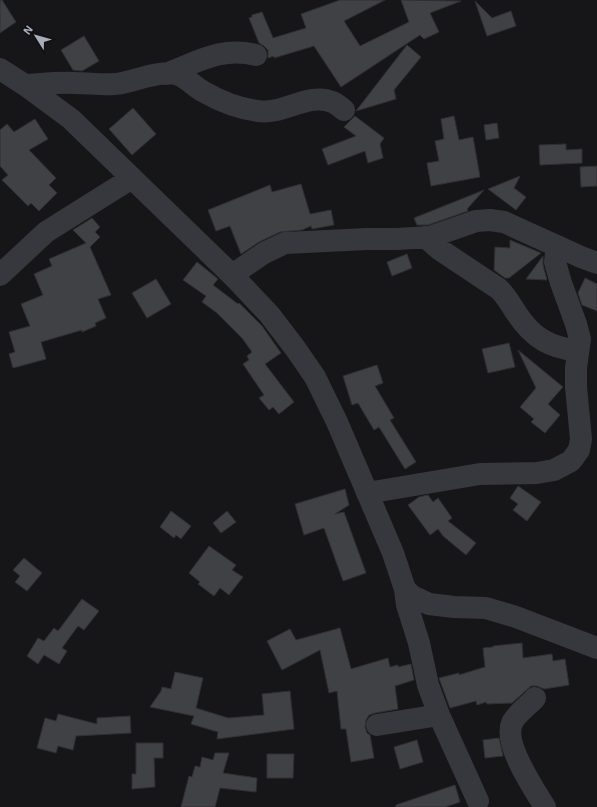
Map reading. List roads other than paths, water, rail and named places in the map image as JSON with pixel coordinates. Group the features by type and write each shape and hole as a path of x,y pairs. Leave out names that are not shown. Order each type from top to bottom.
{"street":[{"path":"25,85 70,83 120,84 166,74 216,54 233,51 256,55"},
{"path":"0,69 25,85 71,119 232,275 269,314 315,377 337,422 393,553 405,589 407,605 419,643 428,685 439,715 478,801"},
{"path":"166,74 178,75 207,94 246,109 270,112 310,100 324,99 332,102 344,110"},
{"path":"0,275 46,232 132,178"},
{"path":"232,275 264,253 285,243 367,239 398,240 430,237 476,222 490,220 504,222 597,263"},
{"path":"425,237 439,249 499,289 505,295 524,324 538,338 561,348 578,351"},
{"path":"367,493 480,474 537,473 554,470 571,461 579,450 581,439 576,387 580,339 555,262 557,246"},
{"path":"405,589 412,596 429,604 454,607 486,608 516,617 597,648"},
{"path":"535,698 512,722 511,739 515,754 526,776 545,807"},
{"path":"377,725 439,715"}]}
